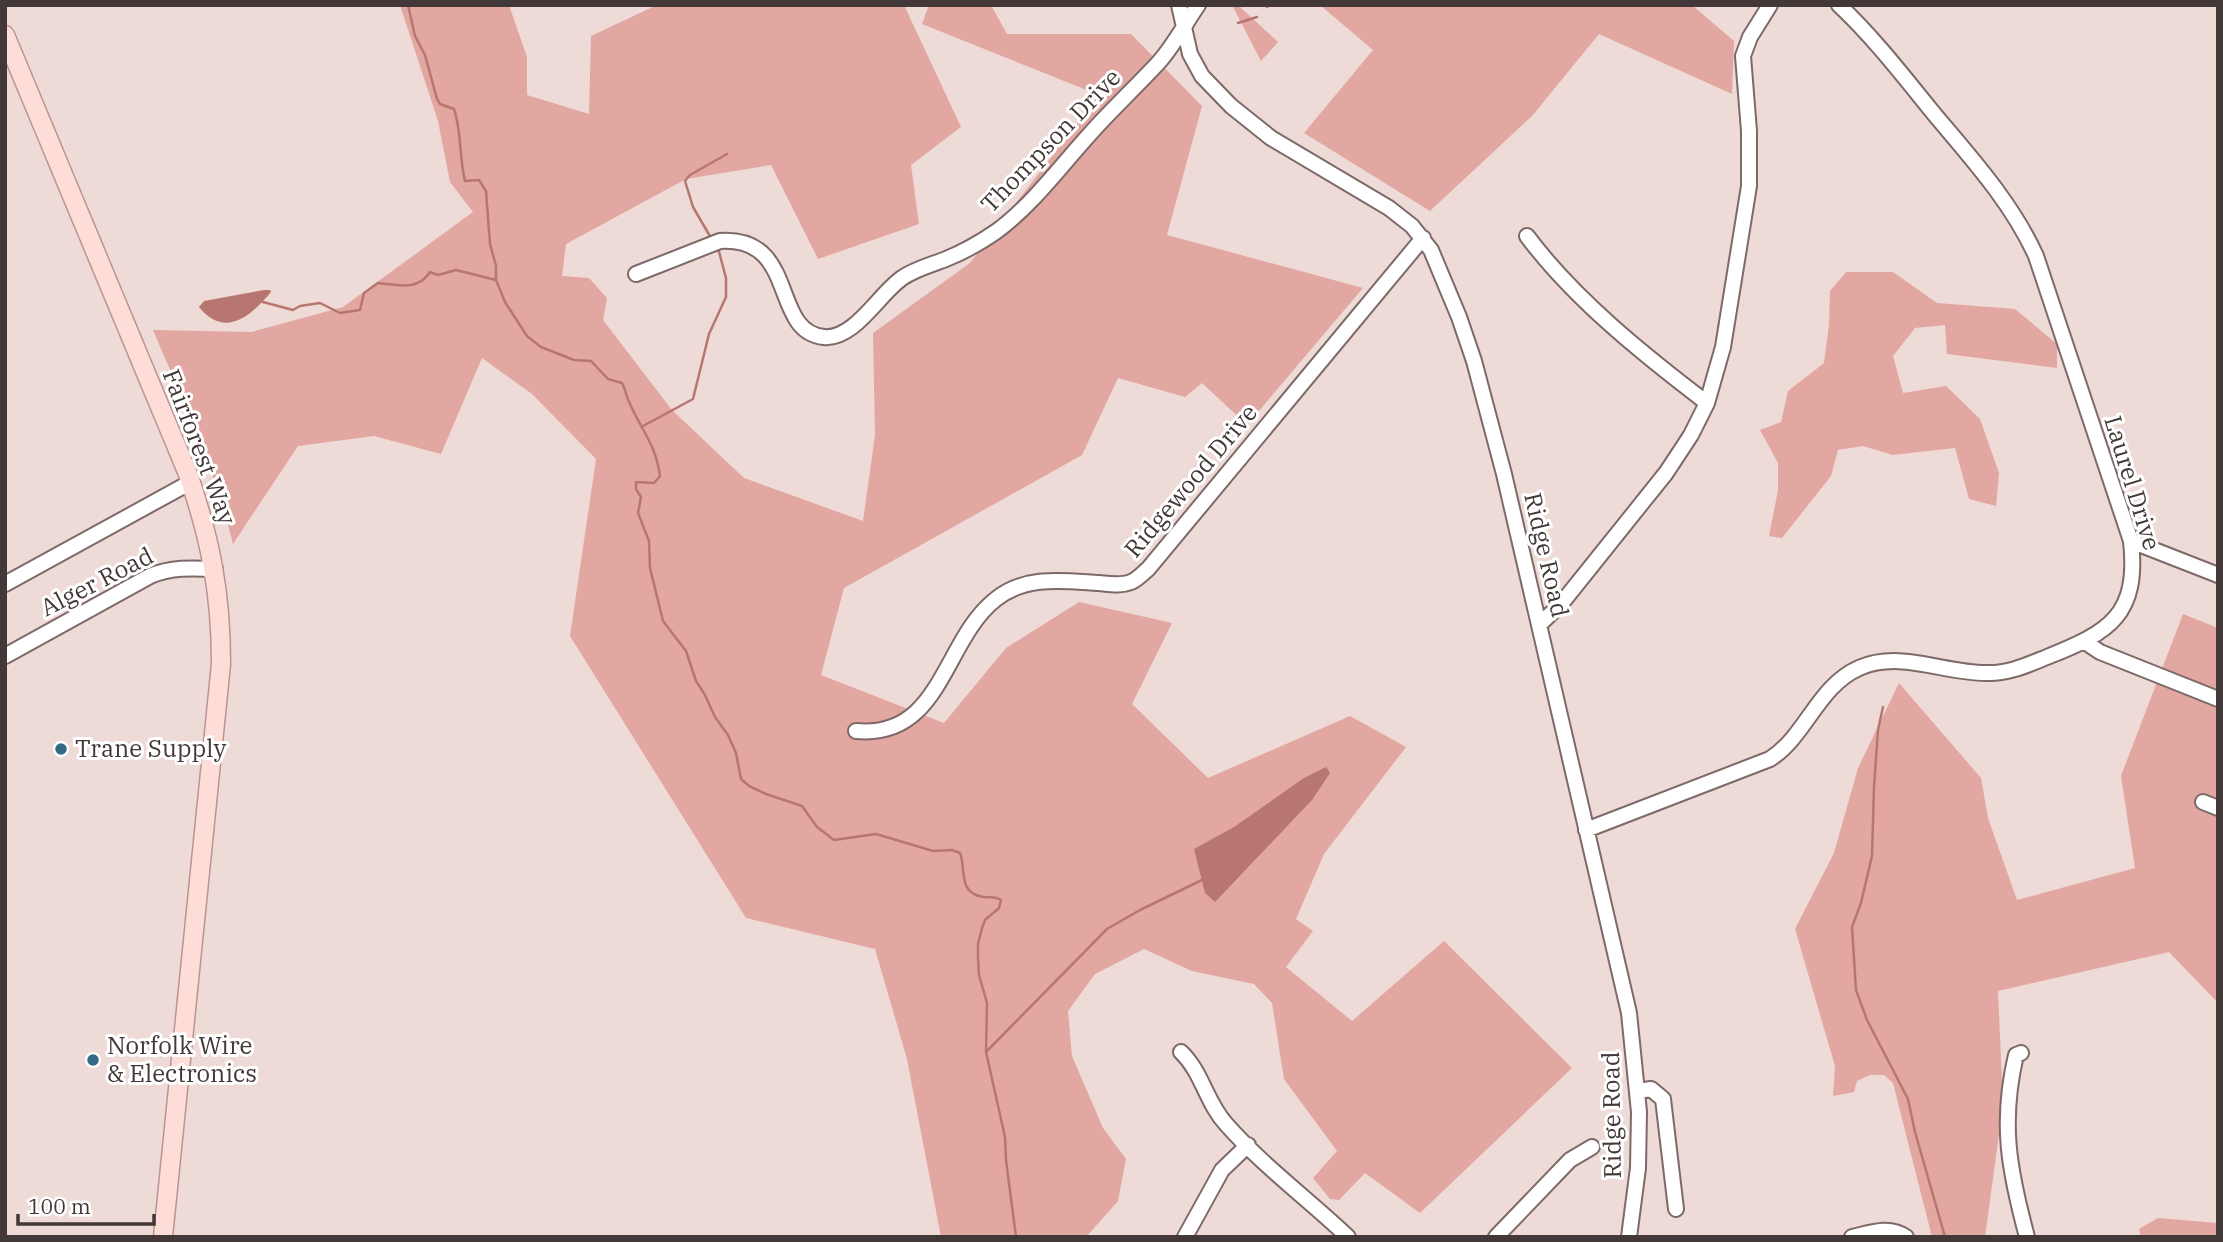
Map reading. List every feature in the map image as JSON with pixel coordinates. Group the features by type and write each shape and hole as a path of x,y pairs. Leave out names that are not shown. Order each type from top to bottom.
{"main road":[{"name":"Fairforest Way","path":"5,35 191,482 200,505 215,569 220,612 221,664 163,1237"}],"street":[{"name":"Ridge Road","path":"1179,5 1190,54 1202,76 1231,106 1292,152 1389,208 1423,238 1442,274 1474,361 1504,474 1629,1013 1638,1091 1638,1168 1629,1237"},
{"name":"Thompson Drive","path":"636,274 720,241 738,242 757,249 771,261 790,310 802,326 820,337 838,336 853,326 903,278 981,241 1011,219 1158,62 1198,5"},
{"path":"1539,625 1561,604 1666,473 1691,435 1707,403 1723,347 1749,186 1749,131 1743,56 1750,37 1770,5"},
{"name":"Laurel Drive","path":"1586,830 1770,759 1788,743 1835,685 1859,668 1885,661 1900,661 1975,673 1999,673 2085,642 2106,627 2125,602 2132,582 2131,541 2027,236 2009,207 1973,161 1881,48 1839,5"},
{"path":"1527,236 1581,298 1707,403"},
{"name":"Ridgewood Drive","path":"856,731 881,730 903,722 918,711 930,697 972,625 990,603 1005,592 1037,581 1119,585 1136,579 1148,569 1423,238"},
{"path":"5,584 191,482"},
{"path":"2131,541 2218,575"},
{"name":"Alger Road","path":"5,656 162,571 215,569"},
{"path":"2085,642 2100,652 2218,699"},
{"path":"2203,802 2218,808"},
{"path":"1181,1052 1197,1071 1215,1109 1225,1123 1279,1177 1348,1237"},
{"path":"2021,1053 2016,1055 2010,1084 2007,1137 2012,1179 2027,1237"},
{"path":"1638,1091 1651,1089 1662,1099 1676,1209"},
{"path":"1185,1237 1222,1170 1248,1145"},
{"path":"1496,1237 1570,1160 1592,1147"},
{"path":"1852,1237 1893,1230 1906,1237"}],"shaded area":[{"path":"400,5 509,5 527,57 527,95 589,114 591,36 657,5 904,5 961,127 911,165 919,224 818,259 771,165 686,179 566,244 562,276 589,278 607,298 603,320 672,410 744,478 863,521 875,435 873,333 970,263 1099,95 922,24 929,5 991,5 1007,34 1131,34 1202,106 1167,235 1363,288 1247,425 1202,383 1185,397 1118,378 1082,455 844,588 821,675 944,723 1006,648 1079,602 1172,623 1132,704 1208,778 1350,716 1406,747 1324,854 1296,919 1313,931 1286,967 1352,1021 1444,941 1572,1068 1420,1213 1365,1173 1339,1200 1330,1199 1313,1178 1337,1151 1284,1079 1272,1003 1254,984 1192,971 1144,949 1095,974 1068,1011 1072,1056 1103,1128 1126,1159 1118,1201 1086,1237 941,1237 907,1059 875,949 746,918 570,636 596,459 532,394 482,358 441,454 374,436 298,446 233,544 208,462 153,330 251,332 343,307 473,212 450,182 438,121"},
{"path":"1232,5 1238,5 1278,42 1261,61"},
{"path":"1320,5 1692,5 1734,41 1732,94 1599,34 1532,116 1430,211 1304,133 1373,50"},
{"path":"1846,272 1893,272 1937,303 2015,309 2057,344 2057,368 1947,354 1945,325 1915,328 1893,356 1903,393 1946,386 1980,419 1999,473 1996,506 1969,499 1955,448 1893,455 1863,446 1838,450 1831,476 1782,538 1769,536 1778,490 1778,463 1760,430 1781,422 1788,391 1824,363 1830,291"},
{"path":"264,290 271,292 255,309 228,323 218,322 199,307 204,301"},
{"path":"2183,614 2218,628 2218,1003 2169,952 1998,991 2003,1105 1985,1237 1932,1237 1893,1083 1884,1075 1870,1075 1857,1081 1854,1092 1833,1096 1835,1066 1795,929 1834,853 1858,768 1899,683 1981,778 1988,818 2017,900 2135,868 2121,776"},
{"path":"1326,767 1330,773 1312,800 1215,902 1205,893 1194,849 1234,827 1304,778"},
{"path":"2158,1218 2218,1223 2218,1237 2141,1237 2139,1229"}],"waterway":[{"path":"408,5 415,36 425,55 437,99 440,104 454,109 465,181 479,180 486,191 496,280 505,302 527,336 541,347 574,360 591,361 608,379 622,383 652,447 660,476 654,483 636,482 636,489 641,497 638,513 649,541 650,568 663,621 686,651 696,681 728,735 736,753 741,779 766,794 802,806 817,827 834,840 876,834 933,851 952,850 960,853 968,889 979,896 1001,900 999,908 985,920 978,944 978,958 979,975 987,1003 986,1052 1005,1137 1016,1237"},
{"path":"1238,23 1257,17"},
{"path":"711,238 693,207 685,181 690,175 727,154"},
{"path":"643,426 693,399 709,334 726,297 726,278 718,248"},
{"path":"263,302 293,310 300,306 320,303 340,313 360,310 364,293 378,283 414,284 430,272 438,275 456,270 496,280"},
{"path":"1883,707 1878,730 1872,856 1861,903 1852,927 1856,990 1867,1020 1908,1099 1945,1237"},
{"path":"986,1052 1107,929 1202,880"}],"place":[{"name":"Trane Supply","path":"61,749"},
{"name":"Norfolk Wire & Electronics","path":"93,1060"}]}
